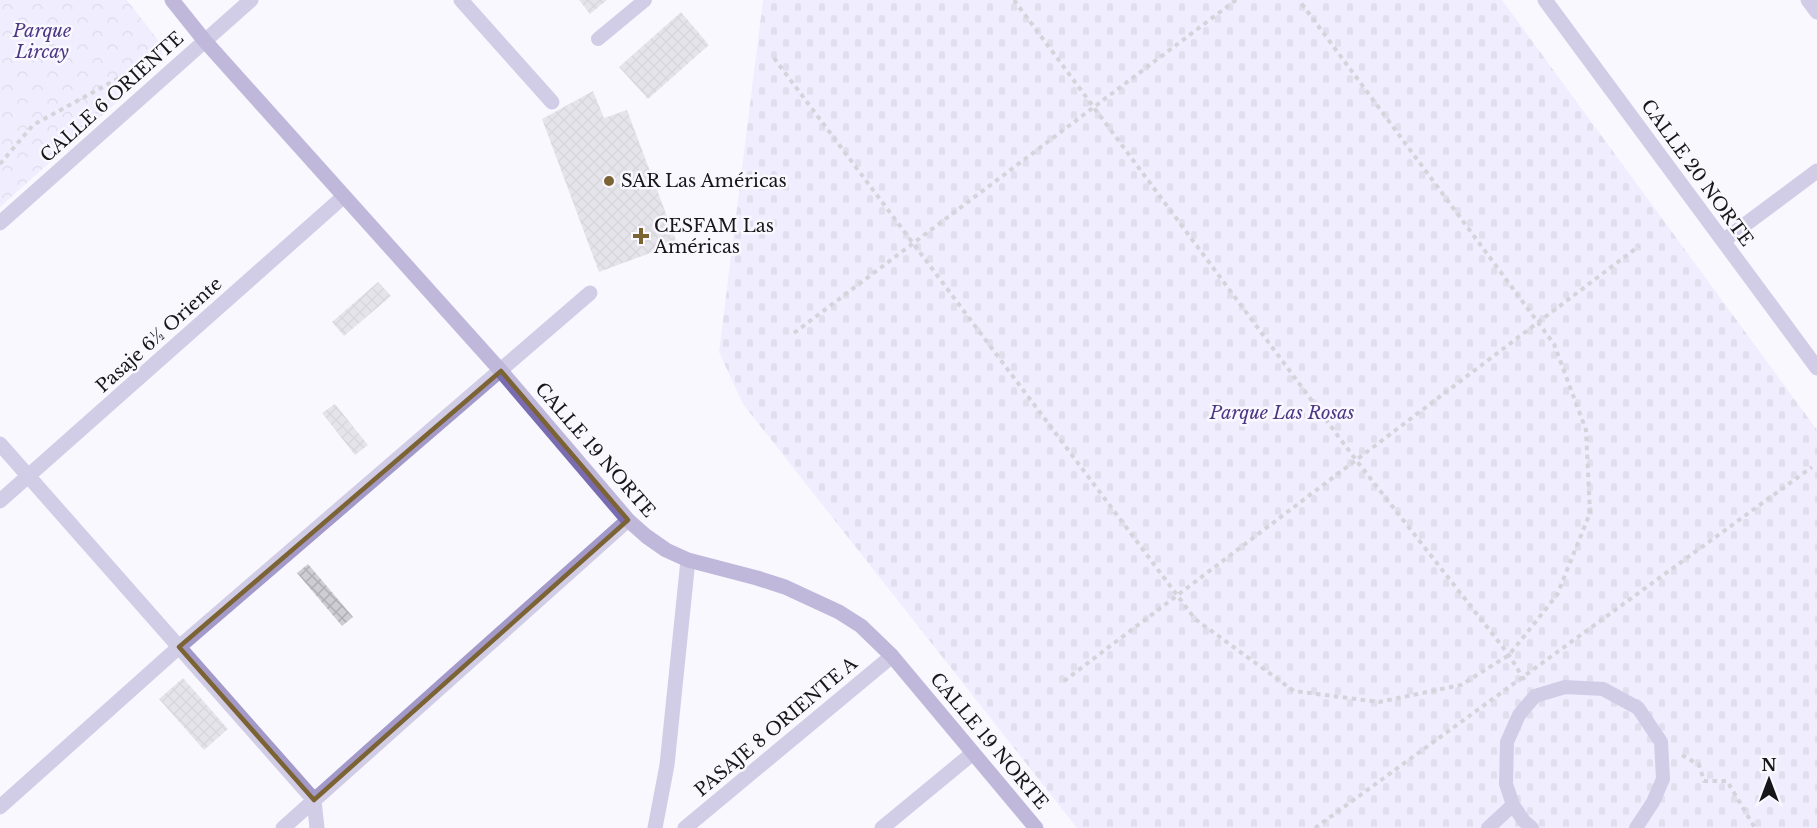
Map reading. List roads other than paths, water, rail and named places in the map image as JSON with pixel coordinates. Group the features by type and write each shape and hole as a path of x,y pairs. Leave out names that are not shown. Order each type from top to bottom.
{"street":[{"name":"CALLE 19 NORTE","path":"172,0 204,40 343,197 501,371 628,520 660,546 688,560 757,578 813,598 861,626 892,656 1036,828"},
{"name":"CALLE 6 ORIENTE","path":"0,223 251,0"},
{"path":"461,0 552,102"},
{"name":"CALLE 20 NORTE","path":"1545,0 1817,368"},
{"path":"1808,0 1817,12"},
{"path":"1723,241 1817,171"},
{"name":"Pasaje 6½ Oriente","path":"0,501 343,197"},
{"path":"0,807 179,647 590,293"},
{"path":"0,444 314,800 317,828"},
{"path":"283,828 628,520"},
{"path":"655,828 668,765 688,560"},
{"name":"PASAJE 8 ORIENTE A","path":"685,828 892,656"},
{"path":"882,828 973,753"}],"lane":[{"path":"598,39 645,0"},
{"path":"1532,828 1513,805 1506,784 1507,742 1519,715 1535,696 1565,687 1603,689 1638,708 1661,742 1663,779 1653,802 1636,828"},
{"path":"1488,828 1513,805"}],"place":[{"name":"SAR Las Américas","path":"609,181"},
{"name":"CESFAM Las Américas","path":"641,236"}],"park label":[{"name":"Parque Lircay","path":"42,42"},
{"name":"Parque Las Rosas","path":"1282,413"}]}
